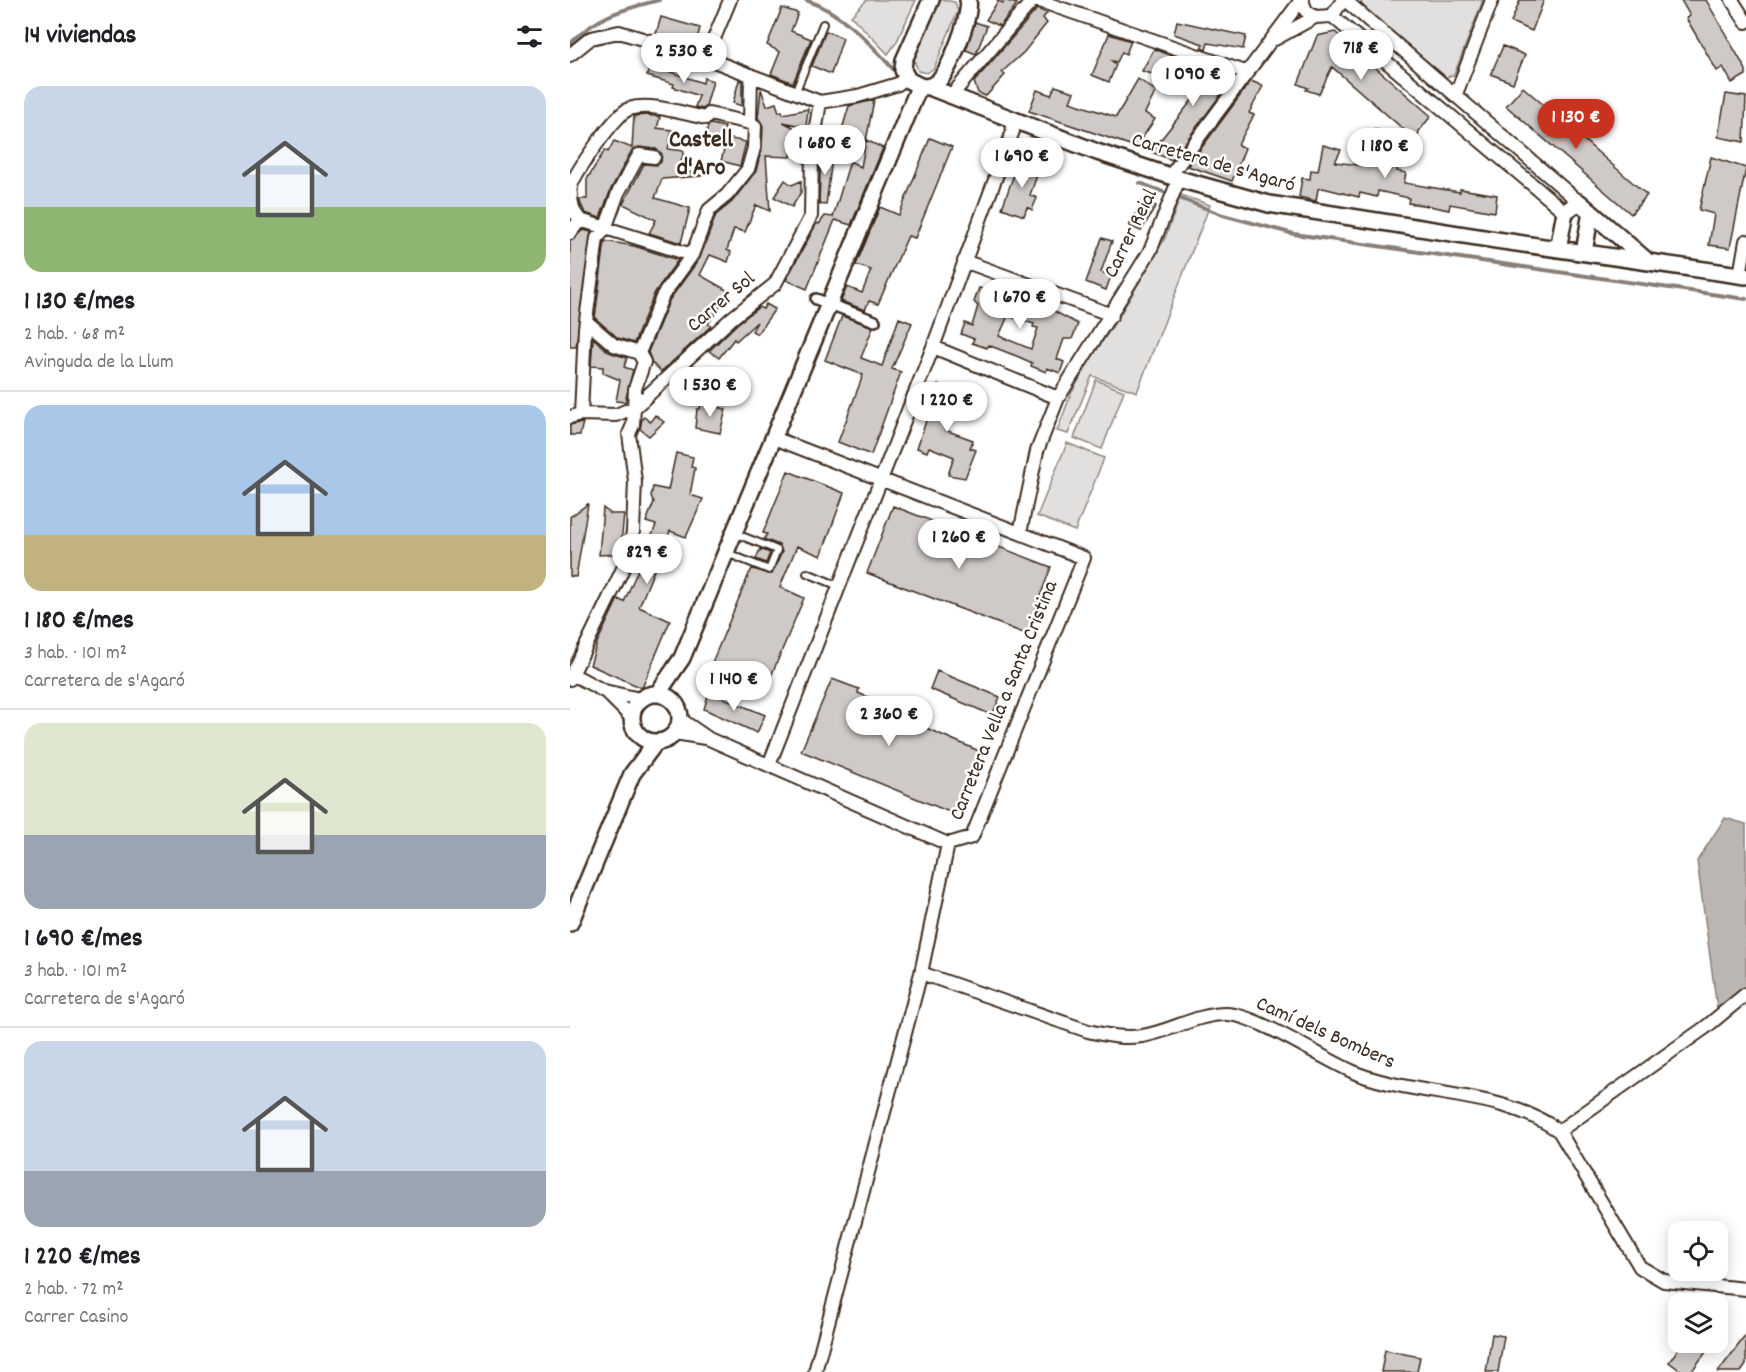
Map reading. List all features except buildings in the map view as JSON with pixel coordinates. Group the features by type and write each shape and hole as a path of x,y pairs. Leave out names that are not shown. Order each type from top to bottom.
{"street":[{"path":"706,58 730,0"},
{"path":"570,55 591,38 619,33 706,58 820,102 858,96 898,84 906,77 904,60 931,0"},
{"path":"586,321 614,345 639,353 644,362 635,389 635,407 629,434 635,481 633,532 626,562 572,677 604,691 640,699 657,693 682,658 774,438 822,301 924,87 938,82 946,69 970,11 968,0"},
{"path":"946,69 961,96 1035,0 1248,73"},
{"path":"1301,0 1306,11 1315,17 1332,15 1344,0 1456,94 1646,260"},
{"name":"Carrer Reial","path":"1020,533 1037,451 1058,398 1150,251 1175,181 1301,0"},
{"path":"1456,94 1492,0"},
{"path":"1732,0 1746,22"},
{"path":"1332,15 1565,212"},
{"name":"Carrer Reial","path":"1272,41 1315,17"},
{"path":"750,123 751,75"},
{"name":"Carretera de s'Agaró","path":"906,77 924,87 961,96 1063,140 1175,181 1297,209 1743,275"},
{"name":"Carrer Sol","path":"616,415 635,407 772,283 812,216 812,151 820,102"},
{"path":"639,353 663,295 694,255 709,210 727,195 748,169 754,148 755,126 709,114 706,118 662,109 635,107 625,110 600,137 571,186 572,211 580,220 694,255"},
{"path":"769,765 933,347 1013,131 1011,119"},
{"path":"629,434 616,415 575,416 575,382 597,238 605,229 618,193 639,155 654,157"},
{"path":"1558,249 1565,212 1579,202"},
{"path":"1584,252 1591,212"},
{"path":"570,233 580,220"},
{"path":"1743,275 1746,242"},
{"path":"964,261 1112,315"},
{"path":"822,301 874,321"},
{"path":"933,347 1058,398"},
{"path":"774,438 1020,533"},
{"name":"Carretera Vella a Santa Cristina","path":"948,844 972,837 1084,558 1020,533"},
{"path":"604,691 631,717 638,734 646,740 656,742 666,740 675,733 680,719 675,702 682,658"},
{"path":"657,693 675,702"},
{"path":"631,717 640,699"},
{"path":"680,719 709,739 948,844 921,973 815,1372"},
{"path":"675,733 709,739"},
{"path":"570,923 632,774 638,734"},
{"path":"632,774 656,742"},
{"name":"Camí dels Bombers","path":"921,973 1088,1031 1116,1037 1144,1036 1188,1020 1227,1014 1256,1022 1357,1073 1397,1086 1504,1105 1538,1116 1559,1131"},
{"path":"1746,994 1707,1027 1559,1131 1640,1267 1664,1281 1746,1289"}],"lane":[{"path":"795,94 824,24"},
{"path":"726,553 769,570 777,550 734,533"},
{"path":"807,573 839,586"}],"shaded area":[{"path":"867,0 916,0 896,43 888,54 851,16"},
{"path":"942,0 955,2 958,11 934,68 927,73 918,71 913,57 935,3"},
{"path":"1361,0 1483,0 1454,75 1446,77 1362,6"},
{"path":"1181,195 1210,205 1137,392 1092,376 1068,434 1057,431 1071,394 1165,238"},
{"path":"1096,380 1124,391 1102,449 1074,438"},
{"path":"1067,443 1104,458 1075,531 1037,516"},
{"path":"1725,818 1746,824 1746,986 1717,1008 1697,861"}],"waterway":[{"path":"570,44 600,20 659,0"},
{"path":"806,0 832,12 843,20 865,39 894,70"},
{"path":"1140,183 1223,215 1294,234 1746,299"}],"district":[{"name":"Castell d'Aro","path":"701,155"}]}
